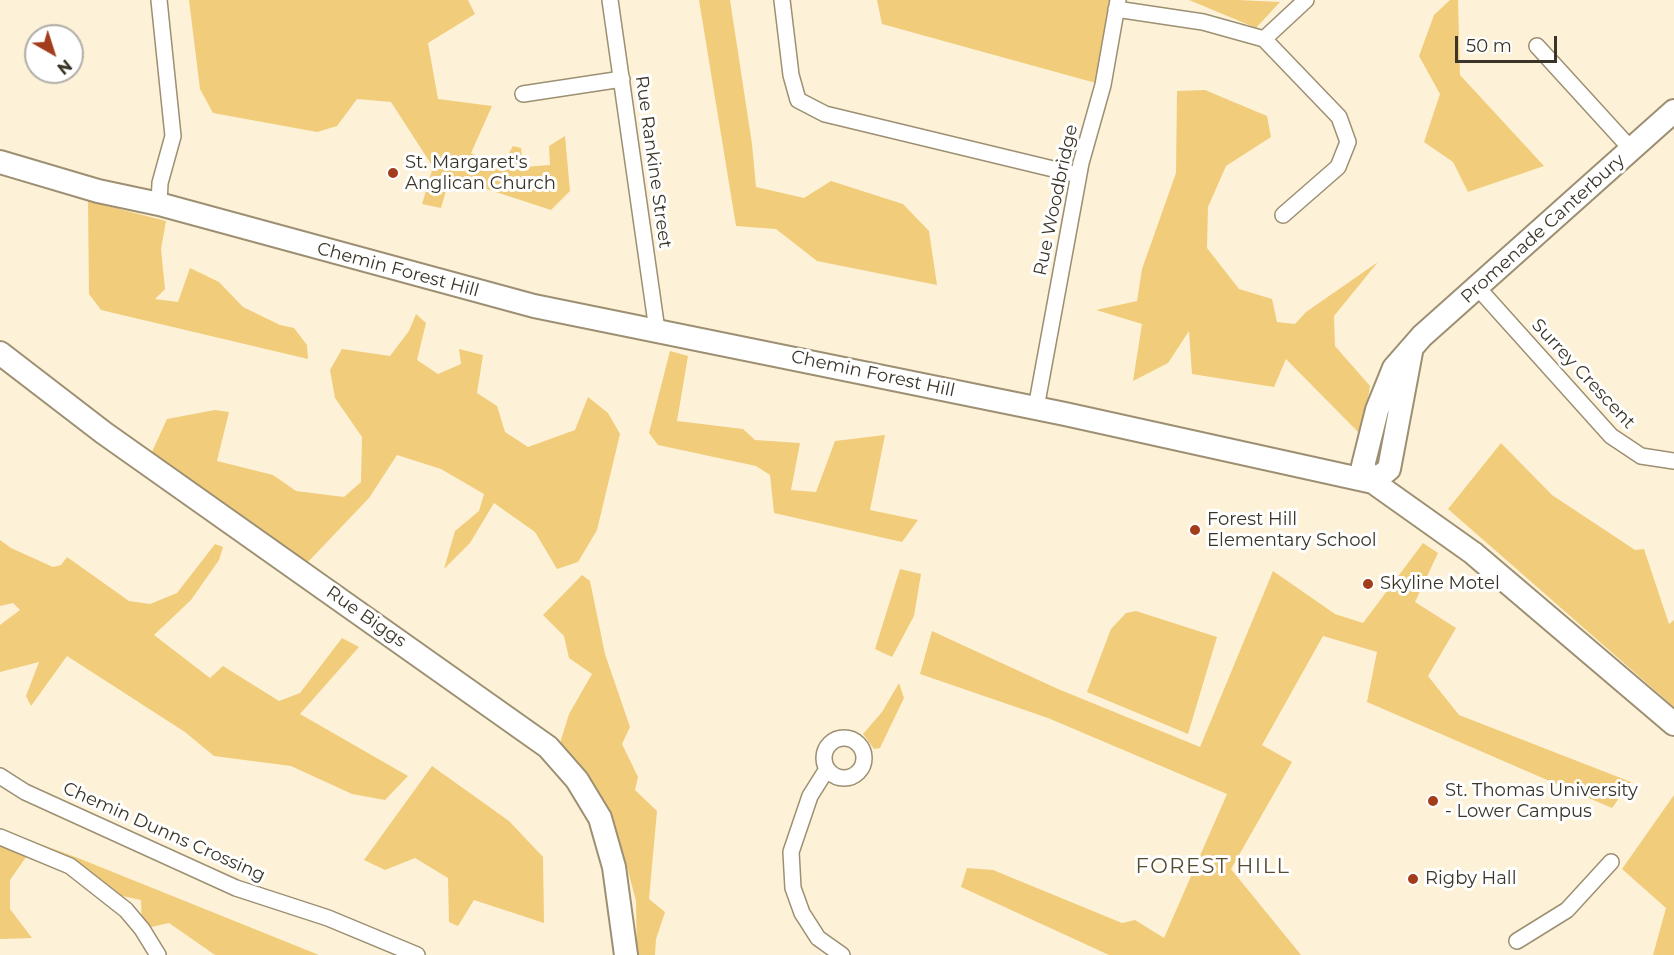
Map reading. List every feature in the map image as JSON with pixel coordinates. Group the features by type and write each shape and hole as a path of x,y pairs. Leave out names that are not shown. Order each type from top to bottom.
{"street":[{"path":"159,0 173,136 160,183 159,204"},
{"name":"Rue Rankine Street","path":"610,0 657,330"},
{"path":"782,0 791,75 798,100 825,114 1078,175"},
{"path":"1264,39 1306,0"},
{"path":"1117,4 1203,22 1264,39 1339,117 1346,129 1348,142 1338,167 1283,215"},
{"name":"Rue Woodbridge","path":"1036,408 1078,175 1103,85 1117,4"},
{"path":"1537,46 1631,149"},
{"path":"523,94 622,79"},
{"name":"Promenade Canterbury","path":"1373,482 1389,469 1412,348 1422,336 1674,111"},
{"name":"Chemin Forest Hill","path":"0,162 98,191 159,204 534,306 1036,408 1373,482 1473,553 1674,724"},
{"name":"Surrey Crescent","path":"1478,288 1611,436 1641,456 1674,461"},
{"name":"Rue Biggs","path":"0,353 104,433 548,747 577,780 600,818 614,867 626,955"},
{"path":"827,769 810,796 791,852 793,888 802,913 818,938 842,955"},
{"name":"Chemin Dunns Crossing","path":"0,776 25,792 236,888 328,918 417,955"},
{"path":"0,837 70,866 126,910 142,929 158,955"},
{"path":"1517,941 1567,910 1611,861"}],"shaded area":[{"path":"189,0 468,0 475,14 428,43 438,99 492,106 471,153 501,167 513,146 521,148 523,167 550,165 549,146 565,136 570,191 551,210 450,177 441,208 422,204 433,167 391,102 357,99 337,126 317,132 213,113 200,89"},
{"path":"699,0 730,0 752,144 756,187 804,198 831,181 903,204 929,231 937,285 817,261 776,229 736,226"},
{"path":"877,0 1116,0 1103,85 882,24"},
{"path":"1189,0 1238,0 1280,2 1256,28"},
{"path":"1450,0 1458,0 1460,75 1544,166 1468,192 1453,162 1424,142 1440,94 1419,56 1434,15"},
{"path":"1205,90 1267,116 1271,137 1226,166 1208,207 1207,248 1239,289 1272,299 1277,322 1295,324 1306,312 1378,262 1334,316 1335,346 1370,386 1362,436 1286,359 1274,387 1192,374 1189,331 1168,363 1133,381 1142,324 1096,310 1137,301 1142,269 1176,173 1177,91"},
{"path":"88,201 166,221 161,249 165,289 155,299 178,302 190,268 219,282 243,307 280,325 294,328 307,345 308,359 101,310 89,294"},
{"path":"416,314 426,323 417,360 438,374 461,364 459,349 483,355 477,393 497,406 505,432 528,447 575,430 588,397 608,413 620,434 597,530 578,562 557,569 535,532 494,503 470,543 444,569 455,531 479,511 484,494 441,469 397,455 369,498 307,563 151,454 167,419 215,410 229,412 217,461 273,475 296,491 344,497 361,482 362,437 335,398 330,370 342,349 390,356 409,331"},
{"path":"670,351 688,356 677,421 743,429 755,440 800,443 791,490 816,492 835,441 885,435 870,510 918,520 902,542 774,513 770,475 756,466 658,445 649,433"},
{"path":"1501,443 1552,495 1635,550 1644,549 1669,624 1674,620 1674,707 1448,509"},
{"path":"0,540 11,548 53,567 61,565 67,557 129,601 150,604 177,593 215,544 223,547 219,560 191,600 154,635 210,678 223,666 279,701 300,693 342,638 359,647 300,714 408,776 385,800 352,794 291,766 214,756 185,732 67,656 31,706 26,696 39,662 0,672 0,625 20,610 13,603 0,606"},
{"path":"1423,543 1438,553 1415,602 1456,628 1428,676 1459,715 1631,782 1612,808 1367,702 1377,652 1323,636 1262,745 1292,762 1231,869 1301,955 1109,955 961,887 967,868 993,870 1122,923 1135,920 1164,938 1227,794 1048,718 920,674 932,631 1058,689 1200,747 1273,571 1335,614 1363,623"},
{"path":"900,569 921,574 914,616 892,657 875,649"},
{"path":"582,575 590,581 605,654 630,727 622,744 638,777 635,790 657,811 649,899 665,912 656,939 655,955 637,955 636,901 624,856 603,803 560,743 569,714 592,674 569,658 564,636 543,615"},
{"path":"1136,611 1217,637 1188,734 1087,692 1111,629 1126,613"},
{"path":"899,683 904,698 880,748 874,749 863,734 882,712"},
{"path":"432,766 509,821 543,857 544,923 474,900 458,926 449,922 448,878 415,858 385,870 364,860"},
{"path":"1674,795 1674,955 1653,955 1666,908 1622,869"},
{"path":"0,829 319,955 215,955 169,923 142,929 141,900 103,892 31,850 10,880 10,909 32,938 0,939"}],"place":[{"name":"St. Margaret's Anglican Church","path":"393,173"},
{"name":"Forest Hill Elementary School","path":"1195,530"},
{"name":"Skyline Motel","path":"1368,584"},
{"name":"St. Thomas University - Lower Campus","path":"1433,801"},
{"name":"Rigby Hall","path":"1413,879"}],"district":[{"name":"FOREST HILL","path":"1213,867"}]}
